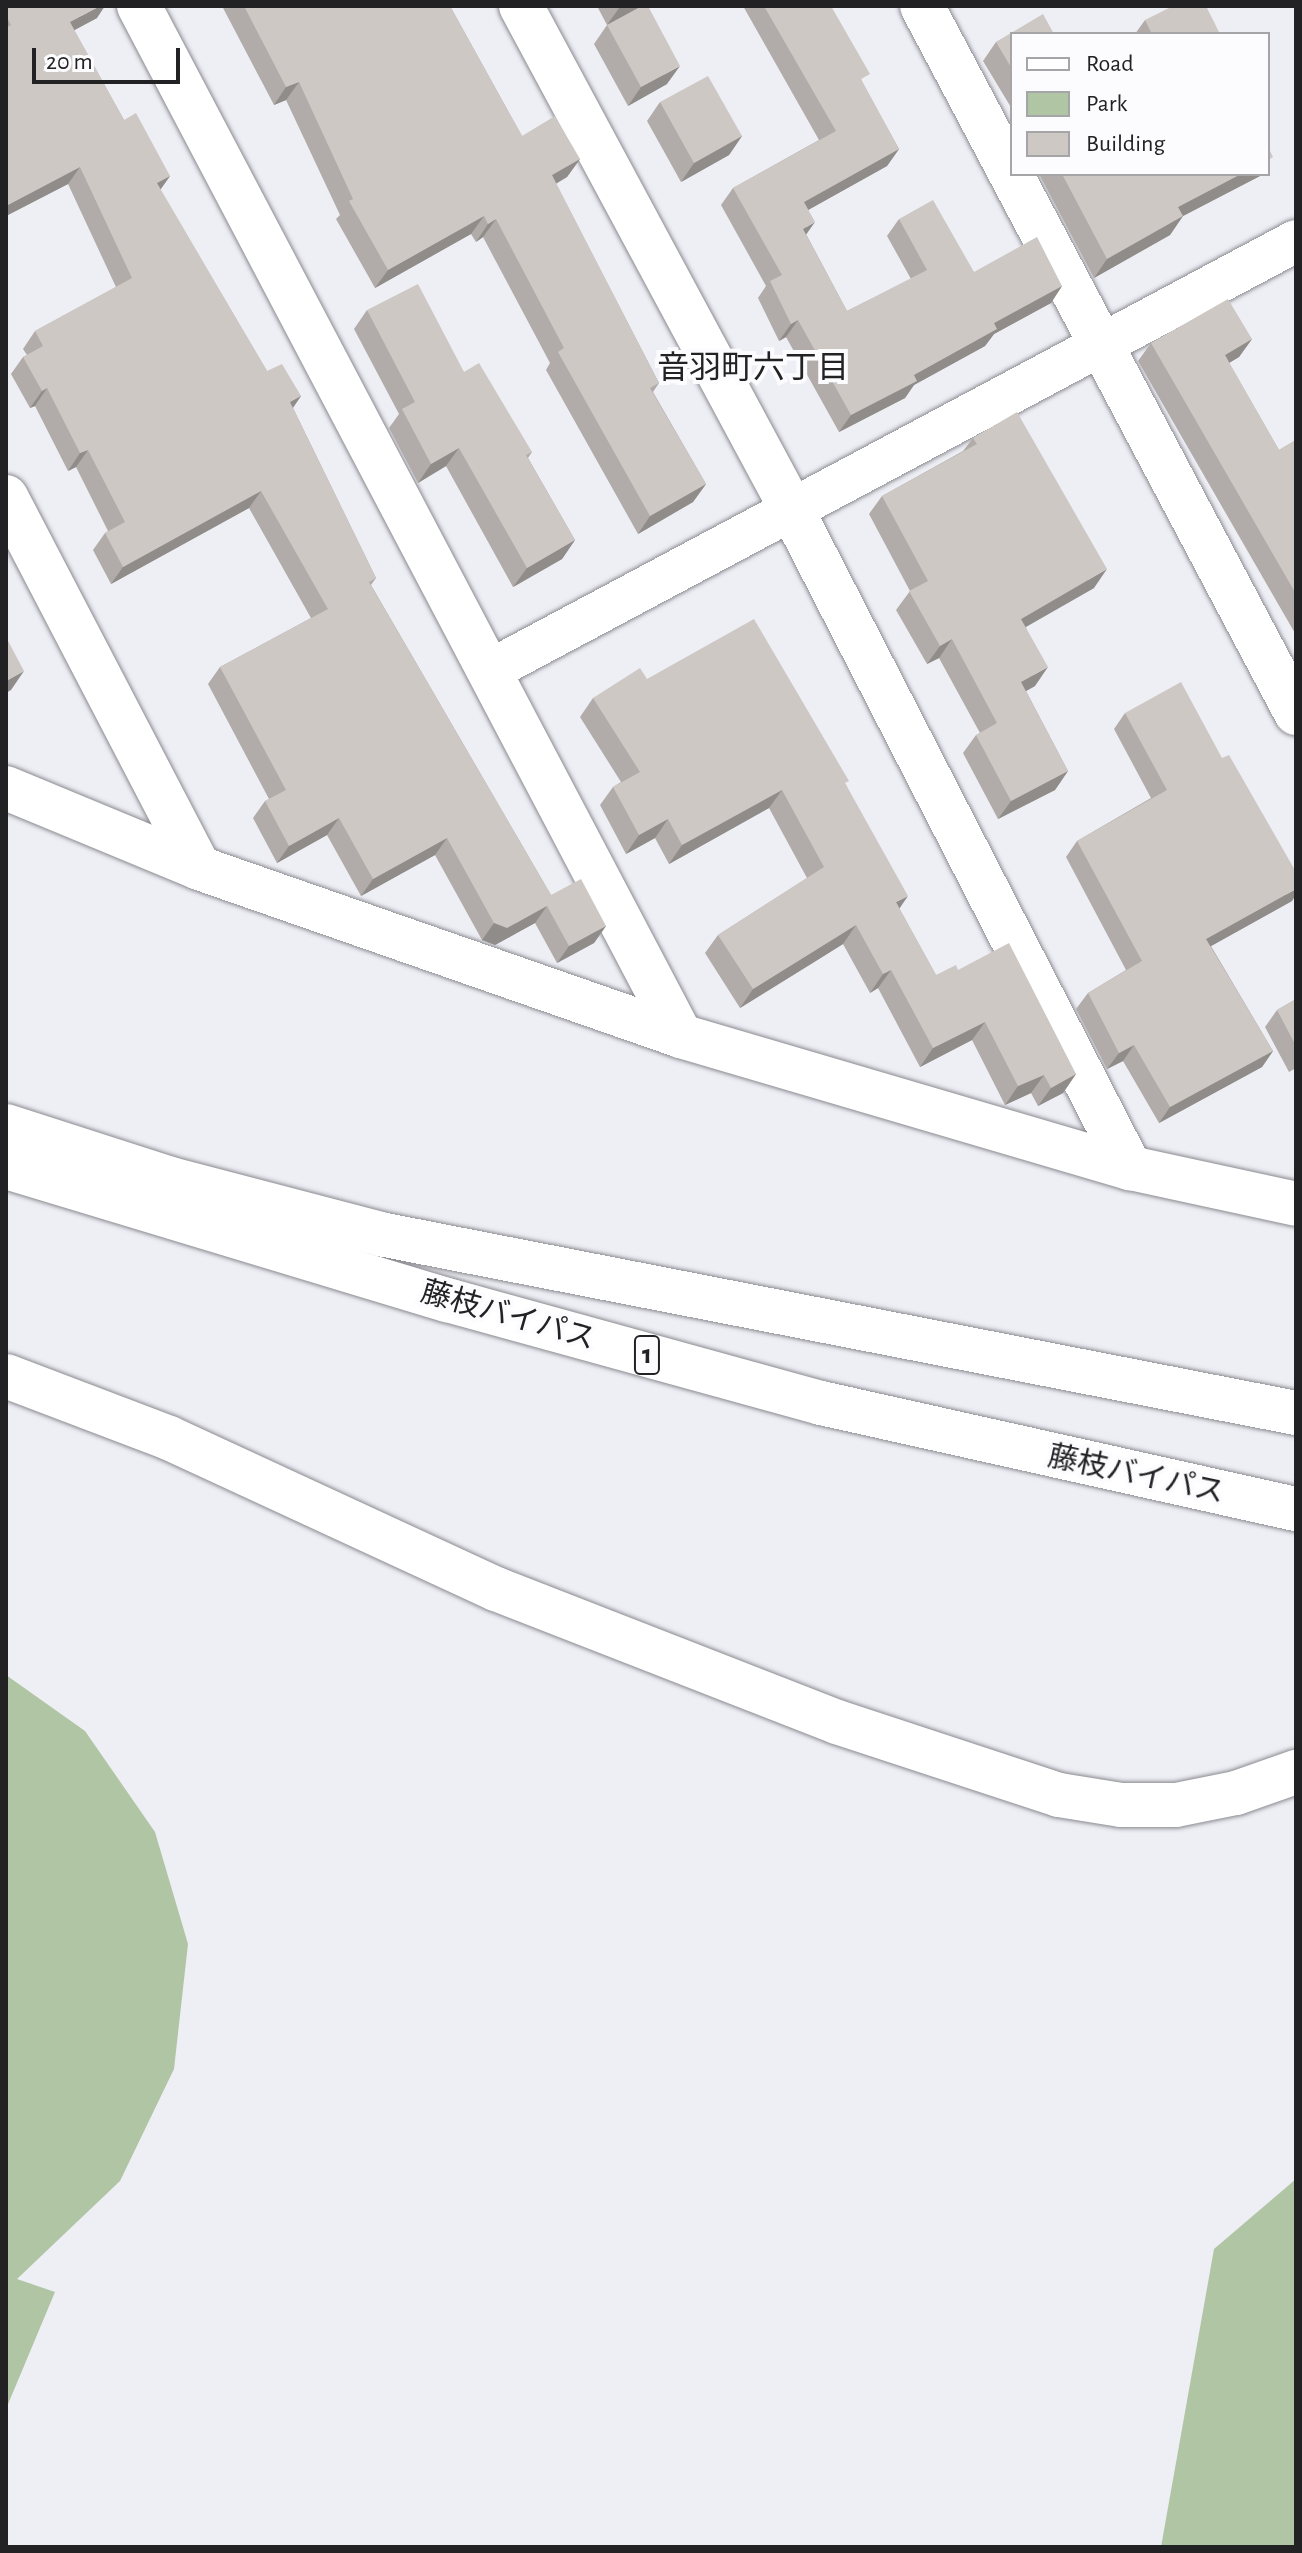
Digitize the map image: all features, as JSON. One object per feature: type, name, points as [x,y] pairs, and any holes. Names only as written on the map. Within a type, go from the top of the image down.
[{"type":"main road","points":[[139,6],[681,1036]]},
{"type":"main road","points":[[521,6],[792,510],[1130,1168]]},
{"type":"main road","points":[[922,6],[1010,173]]},
{"type":"main road","points":[[1012,176],[1296,713]]},
{"type":"main road","points":[[6,497],[199,868]]},
{"type":"main road","points":[[6,788],[199,868],[681,1036],[1130,1168],[1296,1204]]},
{"type":"main road","name":"藤枝バイパス","points":[[6,1126],[171,1179],[380,1234],[1296,1413]]},
{"type":"main road","name":"藤枝バイパス","points":[[6,1167],[447,1300],[821,1403],[1296,1509]]},
{"type":"main road","points":[[6,1376],[169,1438],[496,1589],[837,1722],[1059,1795],[1121,1805],[1176,1805],[1236,1793],[1296,1772]]},
{"type":"street","points":[[489,671],[1296,241]]},
{"type":"green space","points":[[6,1675],[85,1731],[155,1832],[188,1944],[174,2069],[120,2181],[17,2279],[55,2292],[6,2409]]},
{"type":"green space","points":[[1296,2179],[1296,2547],[1161,2547],[1214,2249]]},
{"type":"building","points":[[6,6],[100,6],[70,22],[124,120],[136,113],[170,176],[157,183],[267,371],[282,364],[301,396],[290,402],[376,578],[369,582],[551,895],[581,879],[606,926],[569,946],[547,906],[507,928],[494,923],[447,838],[373,879],[339,818],[289,846],[265,801],[286,790],[220,667],[328,609],[261,491],[123,567],[105,533],[125,522],[88,450],[80,453],[47,388],[42,391],[23,357],[43,346],[35,331],[132,278],[80,167],[6,206],[6,28],[11,25]]},
{"type":"building","points":[[244,6],[450,6],[522,136],[555,116],[580,159],[552,175],[659,383],[650,388],[706,484],[650,516],[558,352],[564,348],[496,219],[488,224],[484,216],[388,270],[349,201],[353,199],[299,82],[286,87]]},
{"type":"building","points":[[642,6],[648,6],[680,66],[641,87],[607,25]]},
{"type":"building","points":[[764,6],[831,6],[870,74],[861,79],[899,149],[804,202],[815,222],[803,229],[847,311],[927,270],[899,219],[933,200],[974,272],[1037,237],[1062,286],[994,323],[997,329],[914,375],[917,381],[851,415],[798,320],[791,324],[770,281],[782,275],[733,188],[836,131]]},
{"type":"building","points":[[1173,6],[1206,6],[1219,32],[1151,32],[1145,20]]},
{"type":"building","points":[[1043,14],[1053,32],[1013,32]]},
{"type":"building","points":[[1010,34],[1010,66],[996,42]]},
{"type":"building","points":[[708,76],[742,136],[694,163],[660,102]]},
{"type":"building","points":[[1063,176],[1237,176],[1178,207],[1183,216],[1107,259]]},
{"type":"building","points":[[418,284],[464,372],[479,363],[532,452],[526,455],[575,540],[527,568],[459,448],[431,464],[402,409],[415,402],[367,310]]},
{"type":"building","points":[[1228,299],[1252,339],[1225,355],[1279,450],[1296,440],[1296,594],[1151,343]]},
{"type":"building","points":[[1017,412],[1107,569],[1021,619],[1048,667],[1021,682],[1068,771],[1011,801],[976,735],[997,723],[952,639],[940,646],[909,591],[928,581],[882,496],[977,444],[973,438]]},
{"type":"building","points":[[754,619],[849,781],[845,783],[908,896],[896,902],[936,975],[956,965],[958,970],[1009,943],[1076,1074],[1051,1088],[1044,1075],[1018,1086],[985,1022],[933,1048],[891,970],[883,974],[856,925],[753,989],[718,935],[824,867],[782,790],[682,845],[668,819],[639,835],[613,787],[640,772],[593,698],[640,668],[647,679]]},
{"type":"building","points":[[6,637],[24,671],[6,681]]},
{"type":"building","points":[[1181,682],[1222,758],[1229,755],[1296,872],[1296,889],[1206,939],[1273,1051],[1170,1107],[1134,1045],[1119,1053],[1088,993],[1142,961],[1077,841],[1167,790],[1125,713]]},
{"type":"building","points":[[1296,999],[1296,1046],[1277,1010]]},
{"type":"district","name":"音羽町六丁目","points":[[753,368]]}]
